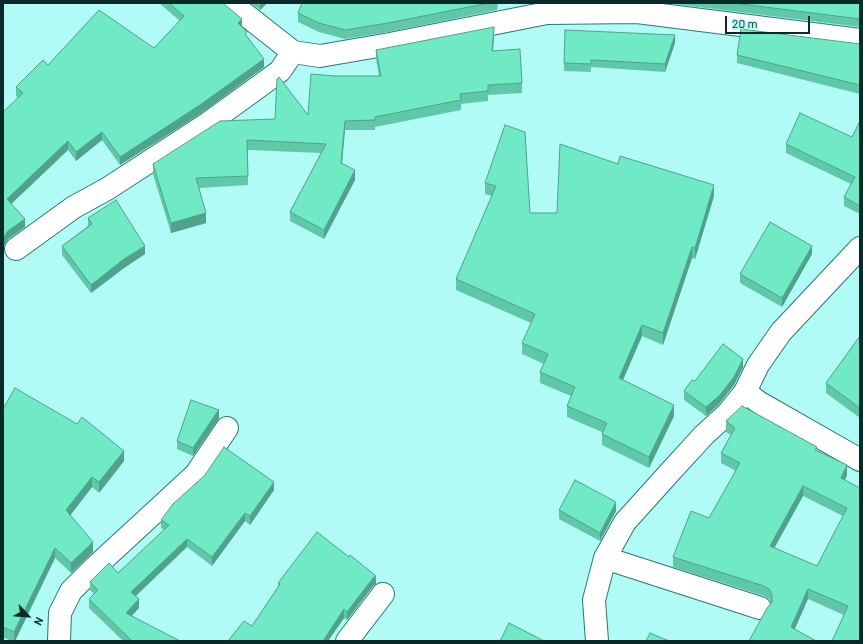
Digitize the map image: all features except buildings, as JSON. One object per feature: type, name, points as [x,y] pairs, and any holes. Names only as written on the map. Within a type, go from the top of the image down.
[{"type":"street","points":[[232,3],[236,8],[293,52],[320,56],[390,44],[547,13],[637,12],[860,40]]},
{"type":"street","points":[[16,249],[74,207],[107,189],[207,124],[280,71],[293,52]]},
{"type":"street","points":[[597,641],[594,600],[605,558],[626,522],[680,460],[728,413],[745,392],[758,365],[781,332],[860,248]]},
{"type":"street","points":[[745,392],[760,403],[860,460]]},
{"type":"street","points":[[59,641],[60,613],[71,591],[196,474],[227,428]]},
{"type":"street","points":[[605,558],[760,608]]},
{"type":"street","points":[[347,641],[384,594]]}]
